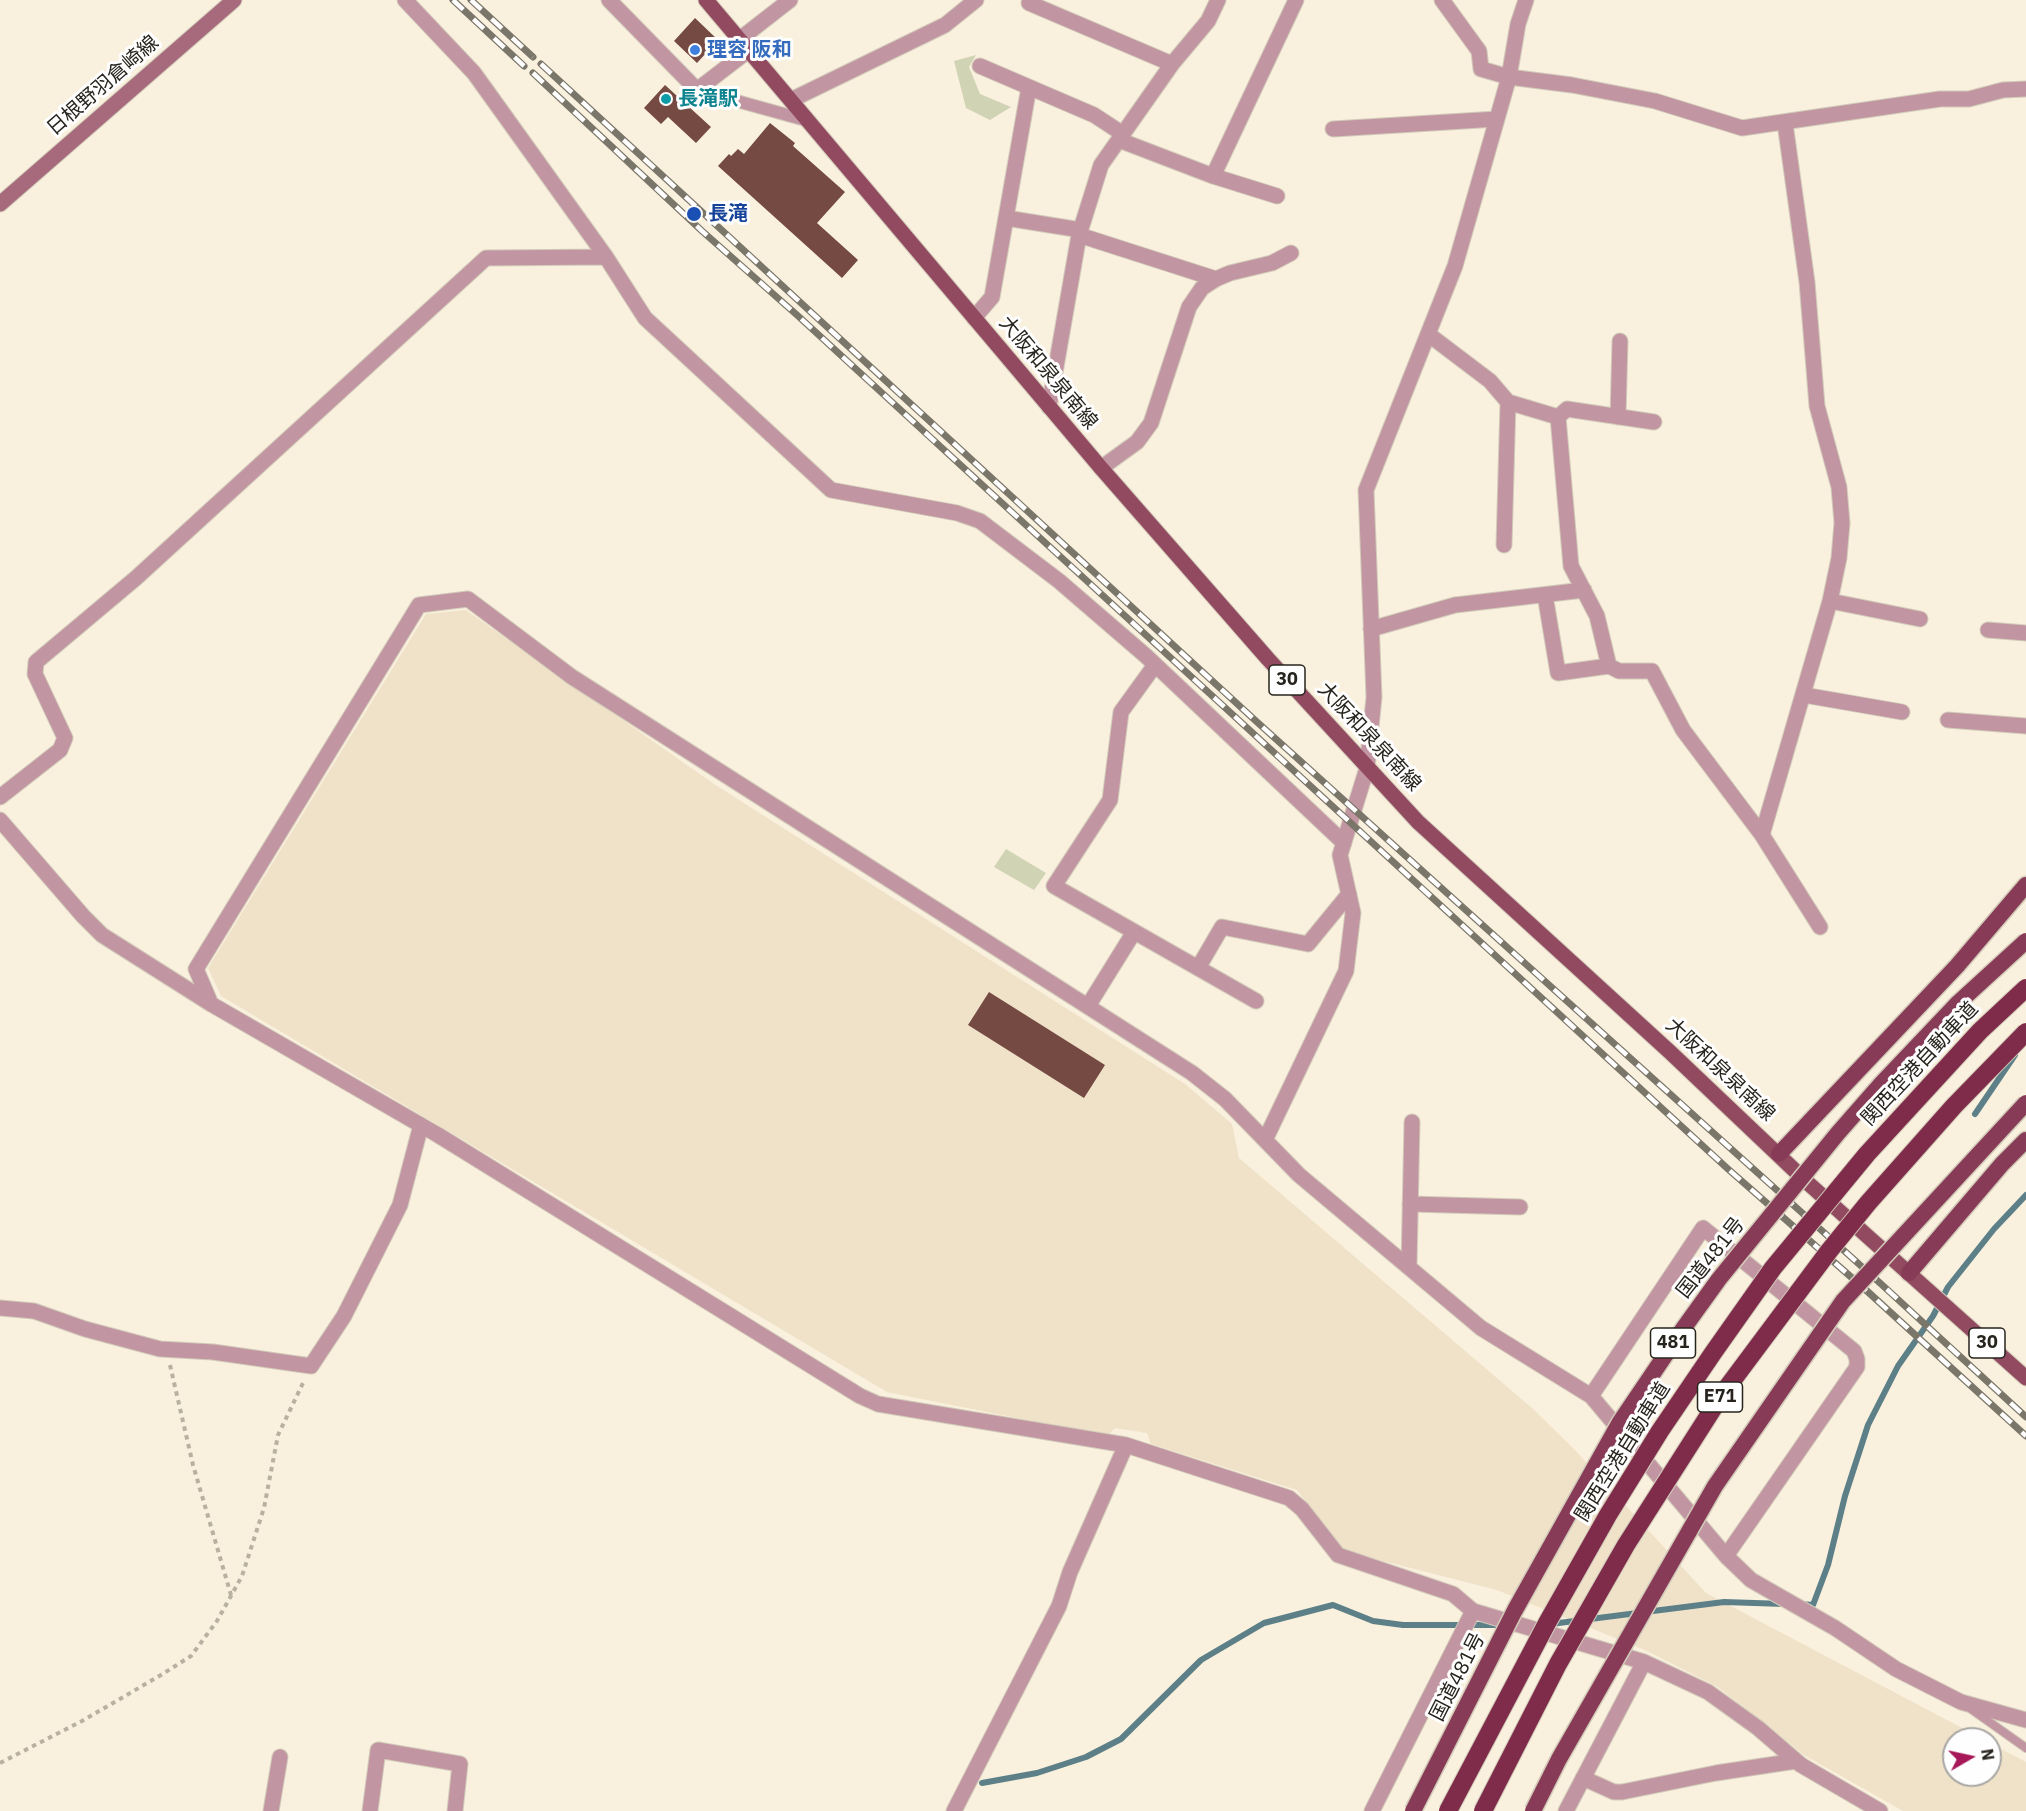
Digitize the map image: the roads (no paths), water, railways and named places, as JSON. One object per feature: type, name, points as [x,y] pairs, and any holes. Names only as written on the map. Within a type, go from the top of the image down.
[{"type":"highway","points":[[1779,1154],[1957,966],[2026,885]]},
{"type":"highway","name":"国道481号","points":[[1413,1811],[1515,1610],[1620,1422],[1683,1329],[1719,1279],[1845,1125],[1957,1004],[2026,941]]},
{"type":"highway","name":"関西空港自動車道","points":[[1448,1811],[1547,1623],[1608,1515],[1660,1431],[1713,1353],[1773,1268],[1867,1154],[1980,1031],[2026,988]]},
{"type":"highway","name":"E71","points":[[1483,1811],[1558,1664],[1626,1545],[1723,1393],[1829,1251],[1868,1203],[1954,1106],[2026,1032]]},
{"type":"highway","points":[[1533,1811],[1559,1759],[1715,1486],[1843,1301],[2026,1103]]},
{"type":"highway","points":[[1909,1273],[2002,1164],[2026,1140]]},
{"type":"main road","name":"日根野羽倉崎線","points":[[0,204],[234,0]]},
{"type":"main road","name":"大阪和泉泉南線","points":[[706,0],[1101,468],[1268,659],[1418,822],[1671,1053],[1809,1184],[2026,1378]]},
{"type":"street","points":[[405,0],[474,73],[535,155],[645,318],[831,490],[957,513],[980,521],[1059,581],[1155,665],[1344,843]]},
{"type":"street","points":[[609,0],[697,90],[808,121]]},
{"type":"street","points":[[697,90],[790,0]]},
{"type":"street","points":[[791,100],[945,25],[976,0]]},
{"type":"street","points":[[1049,407],[1080,232],[1101,165],[1172,64],[1208,21],[1218,0]]},
{"type":"street","points":[[1213,176],[1296,0]]},
{"type":"street","points":[[1442,0],[1479,51],[1481,69],[1509,77],[1572,85],[1655,101],[1742,128],[1940,99],[1969,99],[2003,90],[2026,89]]},
{"type":"street","points":[[1265,1140],[1346,971],[1353,913],[1340,855],[1367,768],[1374,697],[1366,490],[1455,266],[1509,77],[1518,24],[1526,0]]},
{"type":"street","points":[[1029,3],[1172,64]]},
{"type":"street","points":[[980,66],[1094,115],[1121,137],[1213,176],[1277,196]]},
{"type":"street","points":[[974,318],[992,297],[1029,87]]},
{"type":"street","points":[[1334,129],[1497,119]]},
{"type":"street","points":[[1762,835],[1830,601],[1839,558],[1842,523],[1839,486],[1817,406],[1807,282],[1785,123]]},
{"type":"street","points":[[1006,218],[1080,232],[1216,279]]},
{"type":"street","points":[[1101,468],[1137,442],[1150,423],[1189,307],[1202,288],[1230,273],[1272,263],[1291,253]]},
{"type":"street","points":[[0,797],[60,750],[65,738],[35,674],[36,662],[136,578],[486,258],[606,257]]},
{"type":"street","points":[[1428,334],[1490,381],[1508,402],[1558,417]]},
{"type":"street","points":[[1618,417],[1620,341]]},
{"type":"street","points":[[1504,545],[1508,402]]},
{"type":"street","points":[[1558,417],[1567,409],[1654,422]]},
{"type":"street","points":[[1558,417],[1571,566],[1597,616],[1609,666]]},
{"type":"street","points":[[1371,630],[1455,605],[1584,590]]},
{"type":"street","points":[[1545,595],[1558,673],[1609,666],[1620,671],[1652,671],[1683,730],[1762,835],[1820,927]]},
{"type":"street","points":[[211,1004],[196,969],[419,605],[468,599],[572,677],[1192,1073],[1225,1099],[1299,1175],[1481,1328],[1591,1396],[1726,1556],[1751,1580],[1835,1628],[1896,1669],[1961,1702],[2026,1720]]},
{"type":"street","points":[[1830,601],[1920,619]]},
{"type":"street","points":[[1988,630],[2026,633]]},
{"type":"street","points":[[1155,665],[1121,712],[1110,800],[1054,886],[1256,1001]]},
{"type":"street","points":[[1804,695],[1902,712]]},
{"type":"street","points":[[1948,720],[2026,726]]},
{"type":"street","points":[[0,820],[102,935],[211,1004],[421,1125],[869,1400],[890,1406],[1126,1445],[1289,1498],[1302,1509],[1338,1556],[1453,1594],[1473,1611],[1644,1662],[1708,1692],[1758,1728],[1796,1761],[1880,1811]]},
{"type":"street","points":[[1198,968],[1222,927],[1308,944],[1349,894]]},
{"type":"street","points":[[1088,1006],[1134,932]]},
{"type":"street","points":[[1409,1266],[1412,1122]]},
{"type":"street","points":[[0,1308],[34,1311],[85,1329],[167,1350],[213,1352],[311,1366],[344,1316],[400,1205],[421,1125]]},
{"type":"street","points":[[1410,1204],[1520,1207]]},
{"type":"street","points":[[1591,1396],[1703,1228],[1854,1351],[1857,1367],[1726,1556]]},
{"type":"street","points":[[954,1811],[1059,1606],[1070,1572],[1126,1445]]},
{"type":"street","points":[[1372,1811],[1473,1611]]},
{"type":"street","points":[[1566,1811],[1644,1662]]},
{"type":"street","points":[[370,1811],[378,1749],[460,1764],[455,1811]]},
{"type":"street","points":[[271,1811],[280,1757]]},
{"type":"street","points":[[1583,1778],[1614,1792],[1622,1792],[1716,1773],[1796,1761]]},
{"type":"lane","points":[[1961,1702],[2026,1748]]},
{"type":"waterway","points":[[1975,1114],[2015,1055]]},
{"type":"waterway","points":[[1801,1604],[1813,1605],[1828,1565],[1845,1496],[1868,1425],[1898,1366],[1933,1316],[1948,1287],[1994,1229],[2026,1195]]},
{"type":"waterway","points":[[1551,1624],[1724,1602],[1785,1604]]},
{"type":"waterway","points":[[982,1783],[1037,1773],[1086,1757],[1121,1739],[1201,1660],[1264,1623],[1333,1605],[1373,1621],[1403,1625],[1502,1625]]},
{"type":"railway","points":[[453,0],[524,66]]},
{"type":"railway","points":[[471,0],[533,57]]},
{"type":"railway","points":[[541,64],[1257,722],[2026,1417]]},
{"type":"railway","points":[[533,73],[702,231],[797,315],[1728,1169],[1867,1291],[2026,1436]]},
{"type":"place","name":"理容 阪和","points":[[695,50]]},
{"type":"place","name":"長滝駅","points":[[666,99]]},
{"type":"place","name":"長滝","points":[[694,214]]}]
